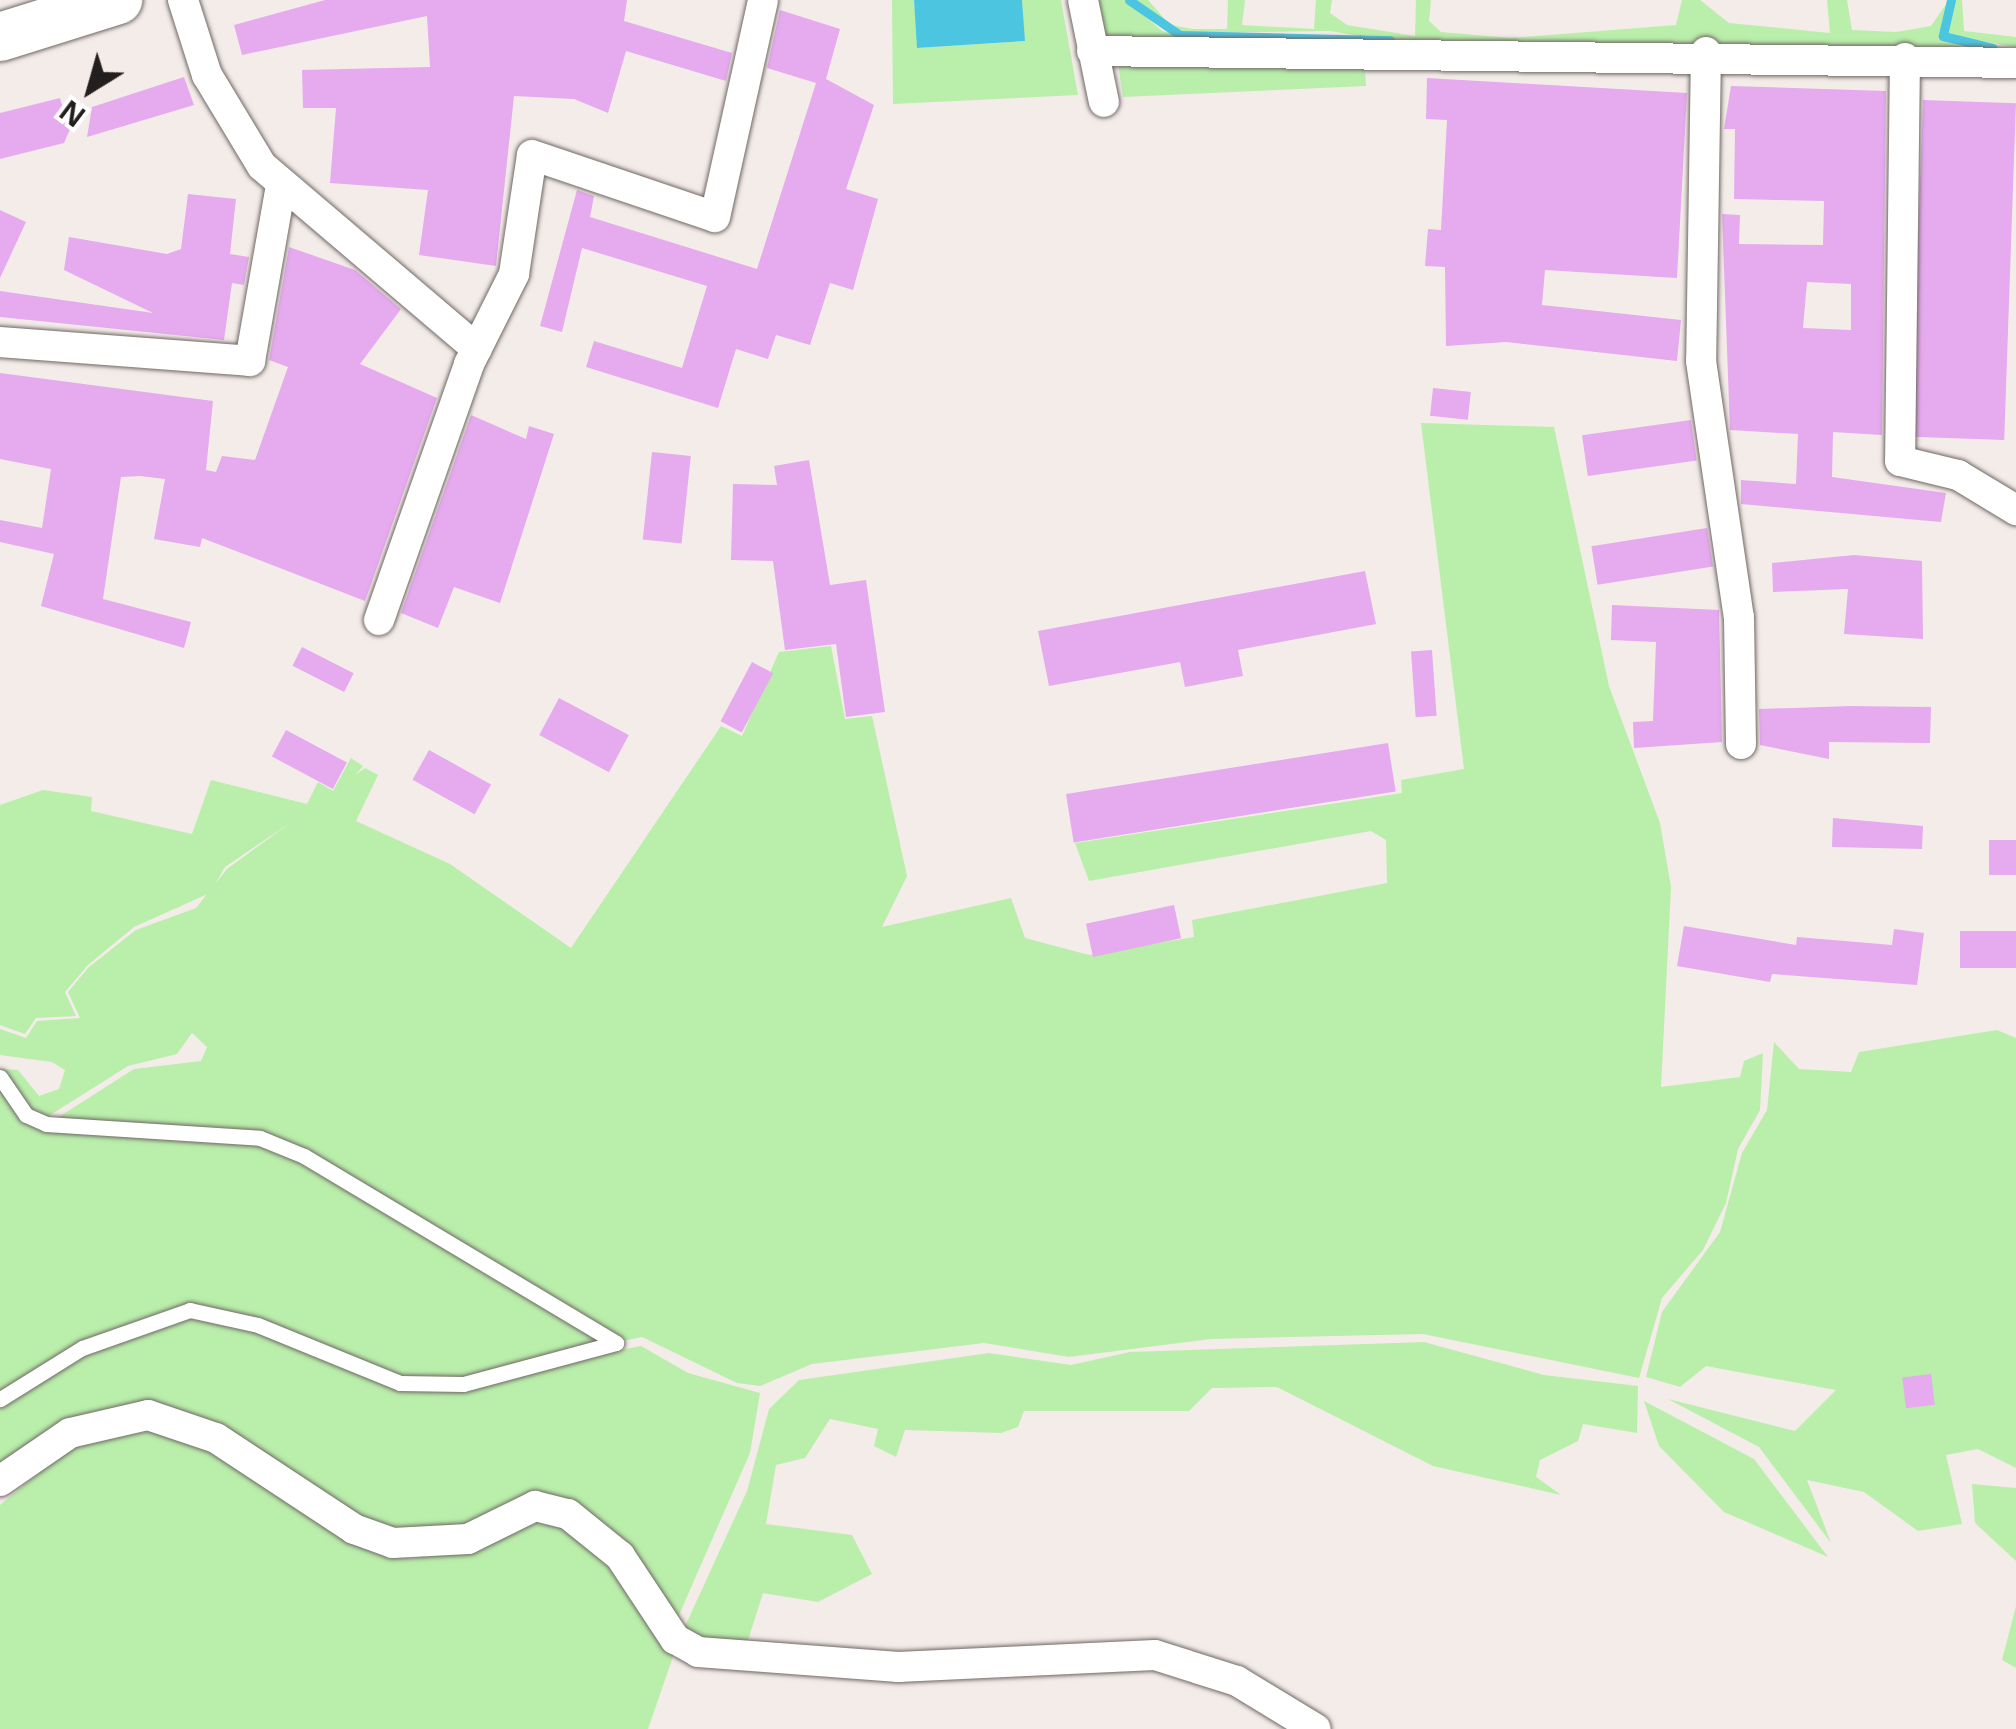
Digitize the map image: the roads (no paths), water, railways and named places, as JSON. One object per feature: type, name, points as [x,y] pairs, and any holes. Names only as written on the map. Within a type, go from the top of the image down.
[{"type":"main road","points":[[0,37],[118,0]]},
{"type":"street","points":[[183,0],[207,75],[281,186],[477,349]]},
{"type":"street","points":[[379,620],[477,349],[514,274],[532,156],[715,217],[763,0]]},
{"type":"street","points":[[1083,0],[1104,102]]},
{"type":"street","points":[[1092,50],[1706,52],[2016,63]]},
{"type":"street","points":[[1706,52],[1702,362],[1739,617],[1742,744]]},
{"type":"street","points":[[1905,58],[1900,461],[1958,475],[2016,510]]},
{"type":"street","points":[[0,342],[250,361],[281,186]]},
{"type":"street","points":[[0,1481],[70,1433],[148,1415],[216,1438],[354,1529],[393,1543],[468,1539],[535,1506],[568,1514],[620,1556],[675,1638],[698,1652],[898,1668],[1155,1655],[1238,1681],[1316,1729]]},
{"type":"lane","points":[[0,1076],[26,1115],[46,1124],[260,1138],[289,1150],[616,1343],[464,1384],[400,1383],[258,1325],[190,1310],[82,1348],[0,1399]]},
{"type":"water","points":[[914,0],[1022,0],[1025,41],[917,48]]},
{"type":"waterway","points":[[1129,0],[1180,35],[1390,40]]},
{"type":"waterway","points":[[1951,0],[1943,36],[1993,48]]}]
